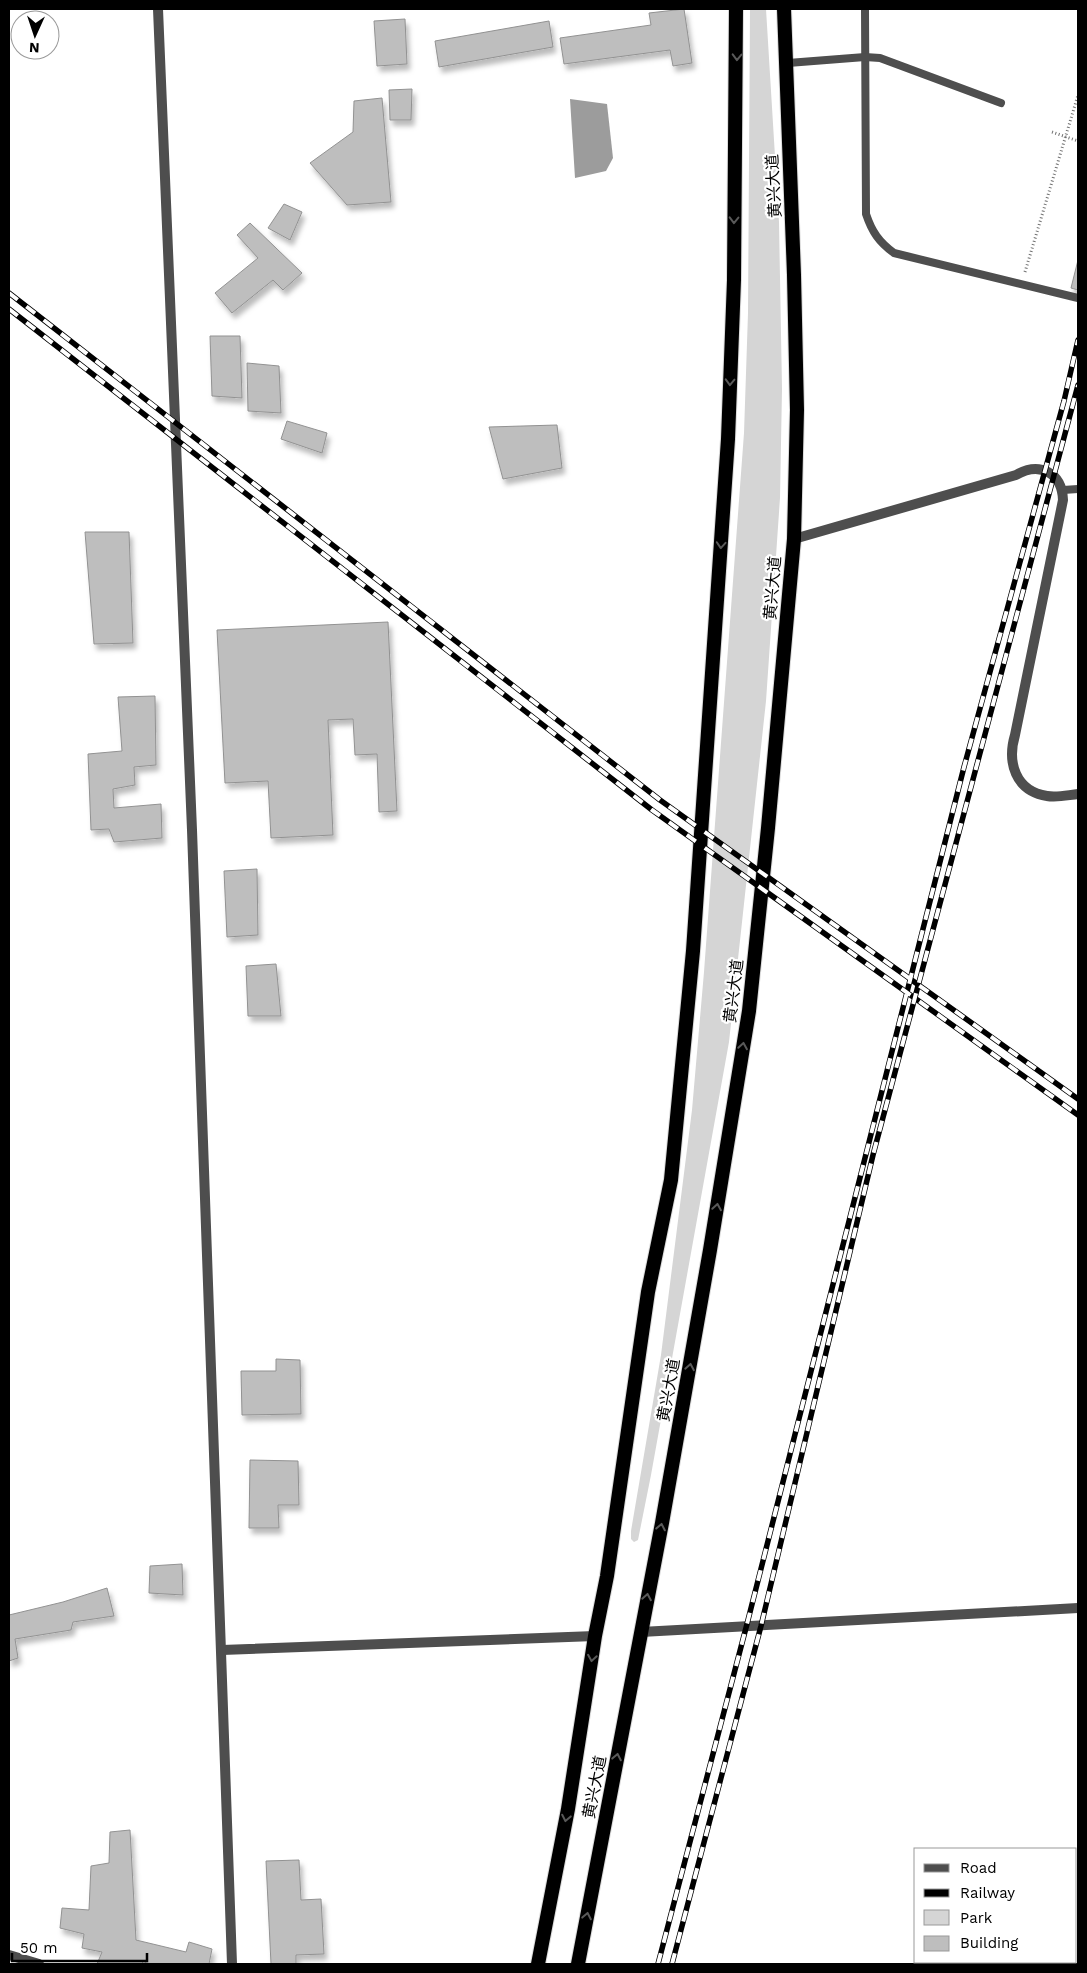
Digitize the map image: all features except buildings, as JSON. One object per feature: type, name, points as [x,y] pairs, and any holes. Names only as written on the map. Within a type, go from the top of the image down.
[{"type":"highway","name":"黄兴大道","points":[[538,1964],[568,1809],[595,1636],[607,1576],[648,1292],[670,1180],[693,951],[728,439],[734,280],[736,9]]},
{"type":"highway","name":"黄兴大道","points":[[578,1964],[662,1523],[709,1260],[749,1011],[770,809],[794,539],[797,410],[788,137],[788,63],[784,9]]},
{"type":"street","points":[[158,9],[192,830],[232,1964]]},
{"type":"street","points":[[794,539],[1016,475],[1024,470],[1034,468],[1052,474],[1063,490],[1063,500],[1011,748],[1011,761],[1015,774],[1023,784],[1034,792],[1046,796],[1078,794]]},
{"type":"street","points":[[641,1632],[1078,1608]]},
{"type":"street","points":[[222,1650],[595,1636]]},
{"type":"street","points":[[9,1955],[39,1964]]},
{"type":"lane","points":[[865,9],[866,214],[871,230],[881,243],[894,253],[1078,298]]},
{"type":"lane","points":[[788,63],[865,57],[880,58],[1001,102]]},
{"type":"lane","points":[[1063,490],[1078,489]]},
{"type":"path","points":[[1021,285],[1078,94]]},
{"type":"path","points":[[1052,132],[1078,141]]},
{"type":"green space","points":[[750,9],[766,9],[779,222],[782,389],[780,498],[766,701],[729,1042],[651,1475],[638,1540],[634,1542],[631,1539],[631,1531],[661,1355],[692,1110],[704,972],[744,433],[748,313]]},
{"type":"shaded area","points":[[570,99],[607,104],[613,158],[606,171],[575,178]]},
{"type":"railway","points":[[9,293],[660,800],[1078,1099]]},
{"type":"railway","points":[[9,309],[652,810],[1078,1115]]},
{"type":"railway","points":[[658,1964],[747,1624],[964,767],[1064,401],[1078,340]]},
{"type":"railway","points":[[672,1964],[761,1626],[873,1155],[1078,385]]}]
